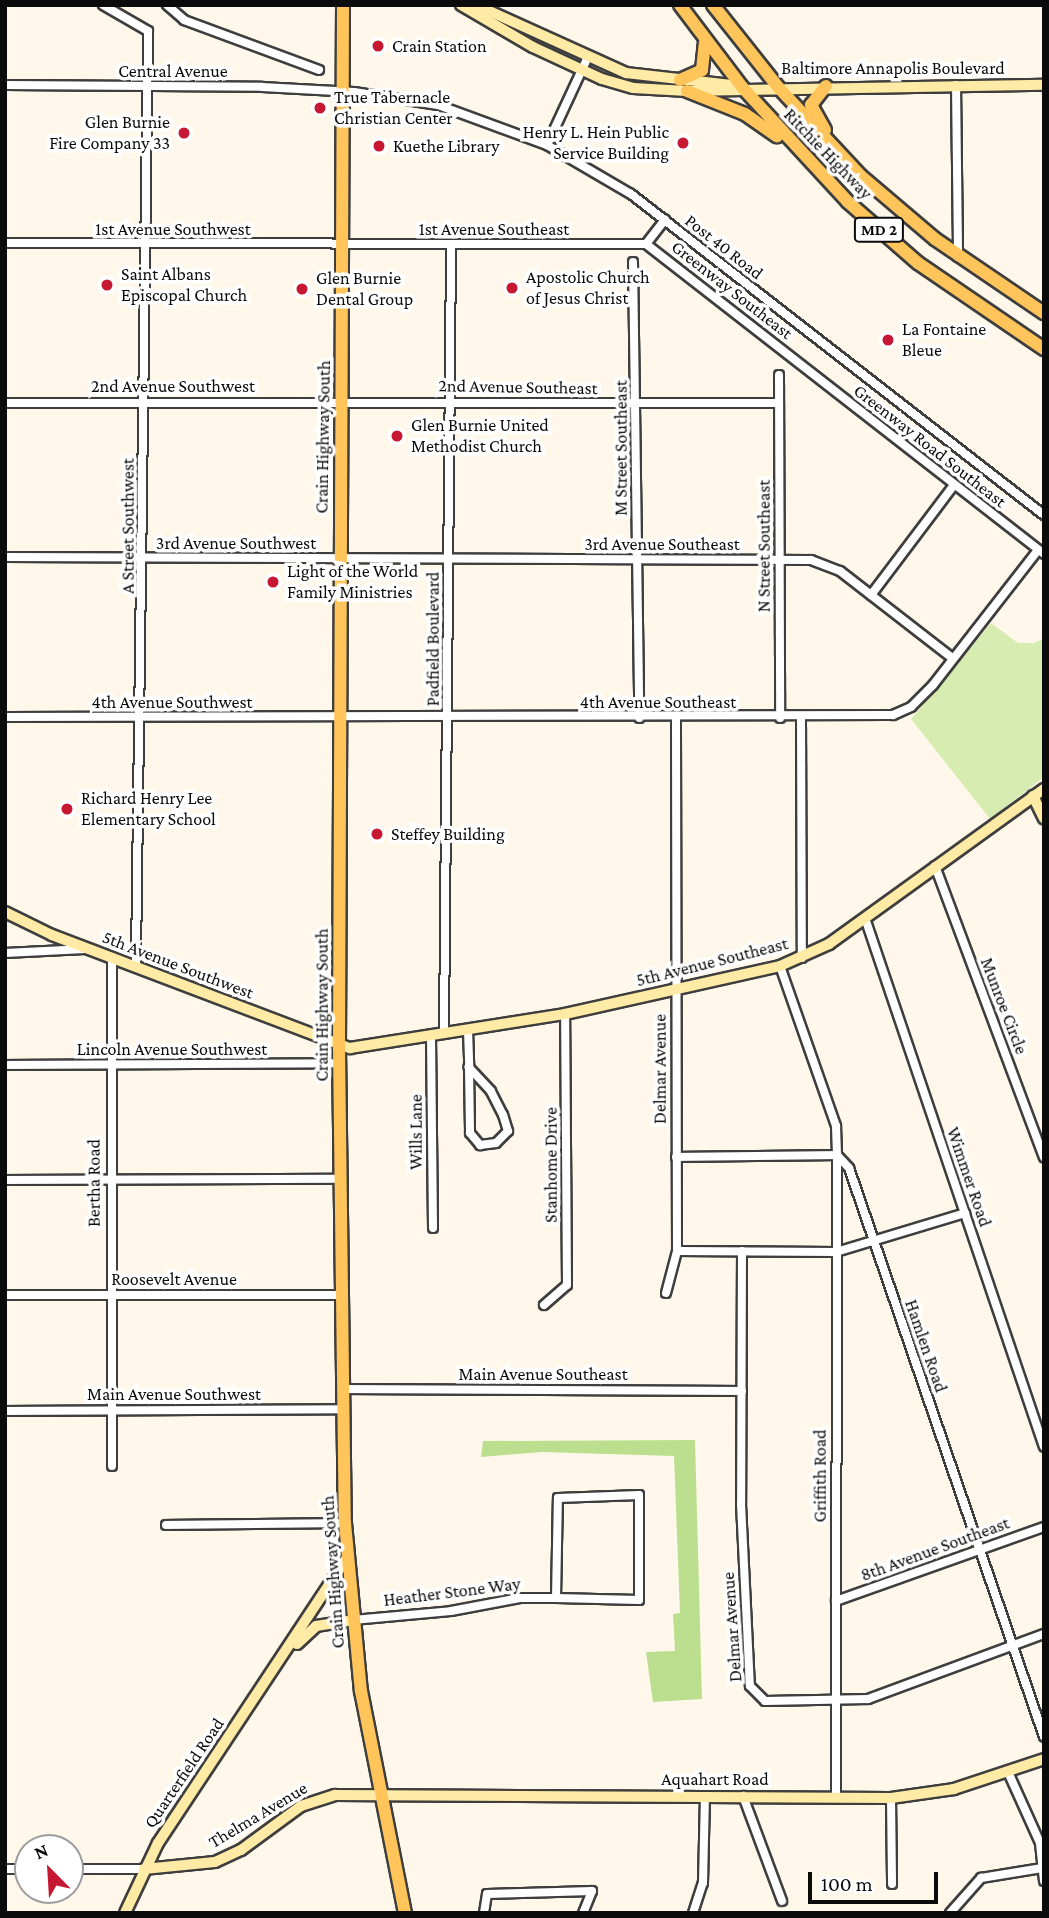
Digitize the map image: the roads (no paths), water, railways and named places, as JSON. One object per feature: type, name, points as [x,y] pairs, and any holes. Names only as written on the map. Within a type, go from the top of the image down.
[{"type":"main road","name":"Crain Highway South","points":[[343,5],[339,1048],[346,1559],[352,1620],[381,1795],[405,1913]]},
{"type":"main road","name":"Ritchie Highway","points":[[680,5],[705,42],[793,147],[918,263],[1044,349]]},
{"type":"main road","name":"Ritchie Highway","points":[[713,5],[778,87],[852,167],[958,257],[1044,313]]},
{"type":"main road","points":[[705,42],[702,70],[684,86],[745,114],[793,147]]},
{"type":"main road","points":[[826,86],[813,99],[812,112],[852,167]]},
{"type":"street","name":"A Street Southwest","points":[[103,5],[148,30],[144,558],[136,964]]},
{"type":"street","points":[[167,5],[184,20],[319,70]]},
{"type":"street","name":"Baltimore Annapolis Boulevard","points":[[461,5],[477,18],[583,71],[622,86],[684,86],[722,81],[742,87],[1044,85]]},
{"type":"street","name":"Baltimore Annapolis Boulevard","points":[[476,5],[587,59],[626,73],[684,86]]},
{"type":"street","points":[[547,145],[587,59]]},
{"type":"street","name":"Central Avenue","points":[[5,85],[341,91]]},
{"type":"street","points":[[956,85],[958,257]]},
{"type":"street","name":"Post 40 Road","points":[[341,91],[438,105],[547,145],[607,177],[1044,515]]},
{"type":"street","points":[[646,244],[665,220]]},
{"type":"street","name":"1st Avenue Southwest","points":[[5,243],[341,245]]},
{"type":"street","name":"Padfield Boulevard","points":[[444,1034],[451,244]]},
{"type":"street","name":"1st Avenue Southeast","points":[[341,245],[646,244]]},
{"type":"street","name":"Greenway Southeast","points":[[646,244],[796,362]]},
{"type":"street","name":"M Street Southeast","points":[[633,262],[637,404],[639,718]]},
{"type":"street","name":"Greenway Road Southeast","points":[[796,362],[1041,552]]},
{"type":"street","name":"N Street Southeast","points":[[779,375],[780,718]]},
{"type":"street","name":"2nd Avenue Southeast","points":[[340,402],[779,403]]},
{"type":"street","name":"2nd Avenue Southwest","points":[[5,403],[340,402]]},
{"type":"street","points":[[871,595],[954,485]]},
{"type":"street","name":"4th Avenue Southeast","points":[[339,718],[801,718],[900,713],[933,685],[952,658],[1041,552]]},
{"type":"street","name":"3rd Avenue Southwest","points":[[5,557],[340,560]]},
{"type":"street","name":"3rd Avenue Southeast","points":[[340,560],[780,560],[830,566],[952,658]]},
{"type":"street","name":"4th Avenue Southwest","points":[[5,717],[339,718]]},
{"type":"street","name":"Delmar Avenue","points":[[666,1293],[677,1251],[676,718]]},
{"type":"street","points":[[801,718],[802,958]]},
{"type":"street","name":"5th Avenue Southeast","points":[[339,1048],[565,1014],[780,966],[802,958],[865,918],[1044,789]]},
{"type":"street","points":[[1033,796],[1044,819]]},
{"type":"street","name":"Munroe Circle","points":[[935,866],[1044,1157]]},
{"type":"street","name":"5th Avenue Southwest","points":[[5,912],[88,949],[136,964],[339,1048]]},
{"type":"street","name":"Wimmer Road","points":[[865,918],[1044,1447]]},
{"type":"street","points":[[5,953],[88,949]]},
{"type":"street","name":"Bertha Road","points":[[112,957],[108,1065],[112,1466]]},
{"type":"street","name":"Hamlen Road","points":[[780,966],[836,1126],[837,1155],[849,1168],[1044,1737]]},
{"type":"street","name":"Stanhome Drive","points":[[544,1305],[567,1285],[565,1014]]},
{"type":"street","points":[[468,1030],[469,1067],[472,1141],[496,1143],[508,1131],[503,1115],[491,1091],[469,1067]]},
{"type":"street","name":"Wills Lane","points":[[431,1036],[433,1228]]},
{"type":"street","name":"Lincoln Avenue Southwest","points":[[5,1065],[340,1063]]},
{"type":"street","points":[[676,1157],[837,1155]]},
{"type":"street","name":"Griffith Road","points":[[836,1797],[837,1155]]},
{"type":"street","points":[[5,1180],[341,1179]]},
{"type":"street","points":[[677,1251],[835,1251],[875,1242],[965,1213]]},
{"type":"street","name":"Delmar Avenue","points":[[742,1251],[741,1504],[750,1686],[765,1701],[836,1700]]},
{"type":"street","name":"Roosevelt Avenue","points":[[5,1295],[342,1295]]},
{"type":"street","name":"Main Avenue Southeast","points":[[343,1389],[741,1391]]},
{"type":"street","name":"Main Avenue Southwest","points":[[5,1411],[344,1409]]},
{"type":"street","name":"Heather Stone Way","points":[[352,1620],[451,1611],[520,1598],[639,1600],[639,1495],[558,1498],[556,1598]]},
{"type":"street","points":[[166,1525],[345,1523]]},
{"type":"street","name":"8th Avenue Southeast","points":[[836,1601],[1044,1527]]},
{"type":"street","name":"Quarterfield Road","points":[[125,1913],[144,1869],[346,1559]]},
{"type":"street","name":"Quarterfield Road","points":[[282,1658],[316,1626],[352,1620]]},
{"type":"street","points":[[836,1700],[870,1699],[1044,1634]]},
{"type":"street","name":"Aquahart Road","points":[[381,1795],[891,1798],[954,1788],[1044,1759]]},
{"type":"street","points":[[1008,1772],[1040,1843],[1044,1881]]},
{"type":"street","name":"Thelma Avenue","points":[[84,1869],[194,1867],[224,1858],[320,1798],[381,1795]]},
{"type":"street","points":[[694,1913],[703,1883],[705,1796]]},
{"type":"street","points":[[743,1796],[782,1901]]},
{"type":"street","points":[[891,1798],[892,1884]]},
{"type":"street","points":[[950,1913],[981,1878],[1042,1868]]},
{"type":"street","points":[[484,1913],[487,1894],[592,1891],[583,1913]]},
{"type":"place","name":"Crain Station","points":[[378,46]]},
{"type":"place","name":"True Tabernacle Christian Center","points":[[320,108]]},
{"type":"place","name":"Glen Burnie Fire Company 33","points":[[184,133]]},
{"type":"place","name":"Henry L. Hein Public Service Building","points":[[683,143]]},
{"type":"place","name":"Kuethe Library","points":[[379,146]]},
{"type":"place","name":"Saint Albans Episcopal Church","points":[[107,285]]},
{"type":"place","name":"Apostolic Church of Jesus Christ","points":[[512,288]]},
{"type":"place","name":"Glen Burnie Dental Group","points":[[302,289]]},
{"type":"place","name":"La Fontaine Bleue","points":[[888,340]]},
{"type":"place","name":"Glen Burnie United Methodist Church","points":[[397,436]]},
{"type":"place","name":"Light of the World Family Ministries","points":[[273,582]]},
{"type":"place","name":"Richard Henry Lee Elementary School","points":[[67,809]]},
{"type":"place","name":"Steffey Building","points":[[377,834]]}]
